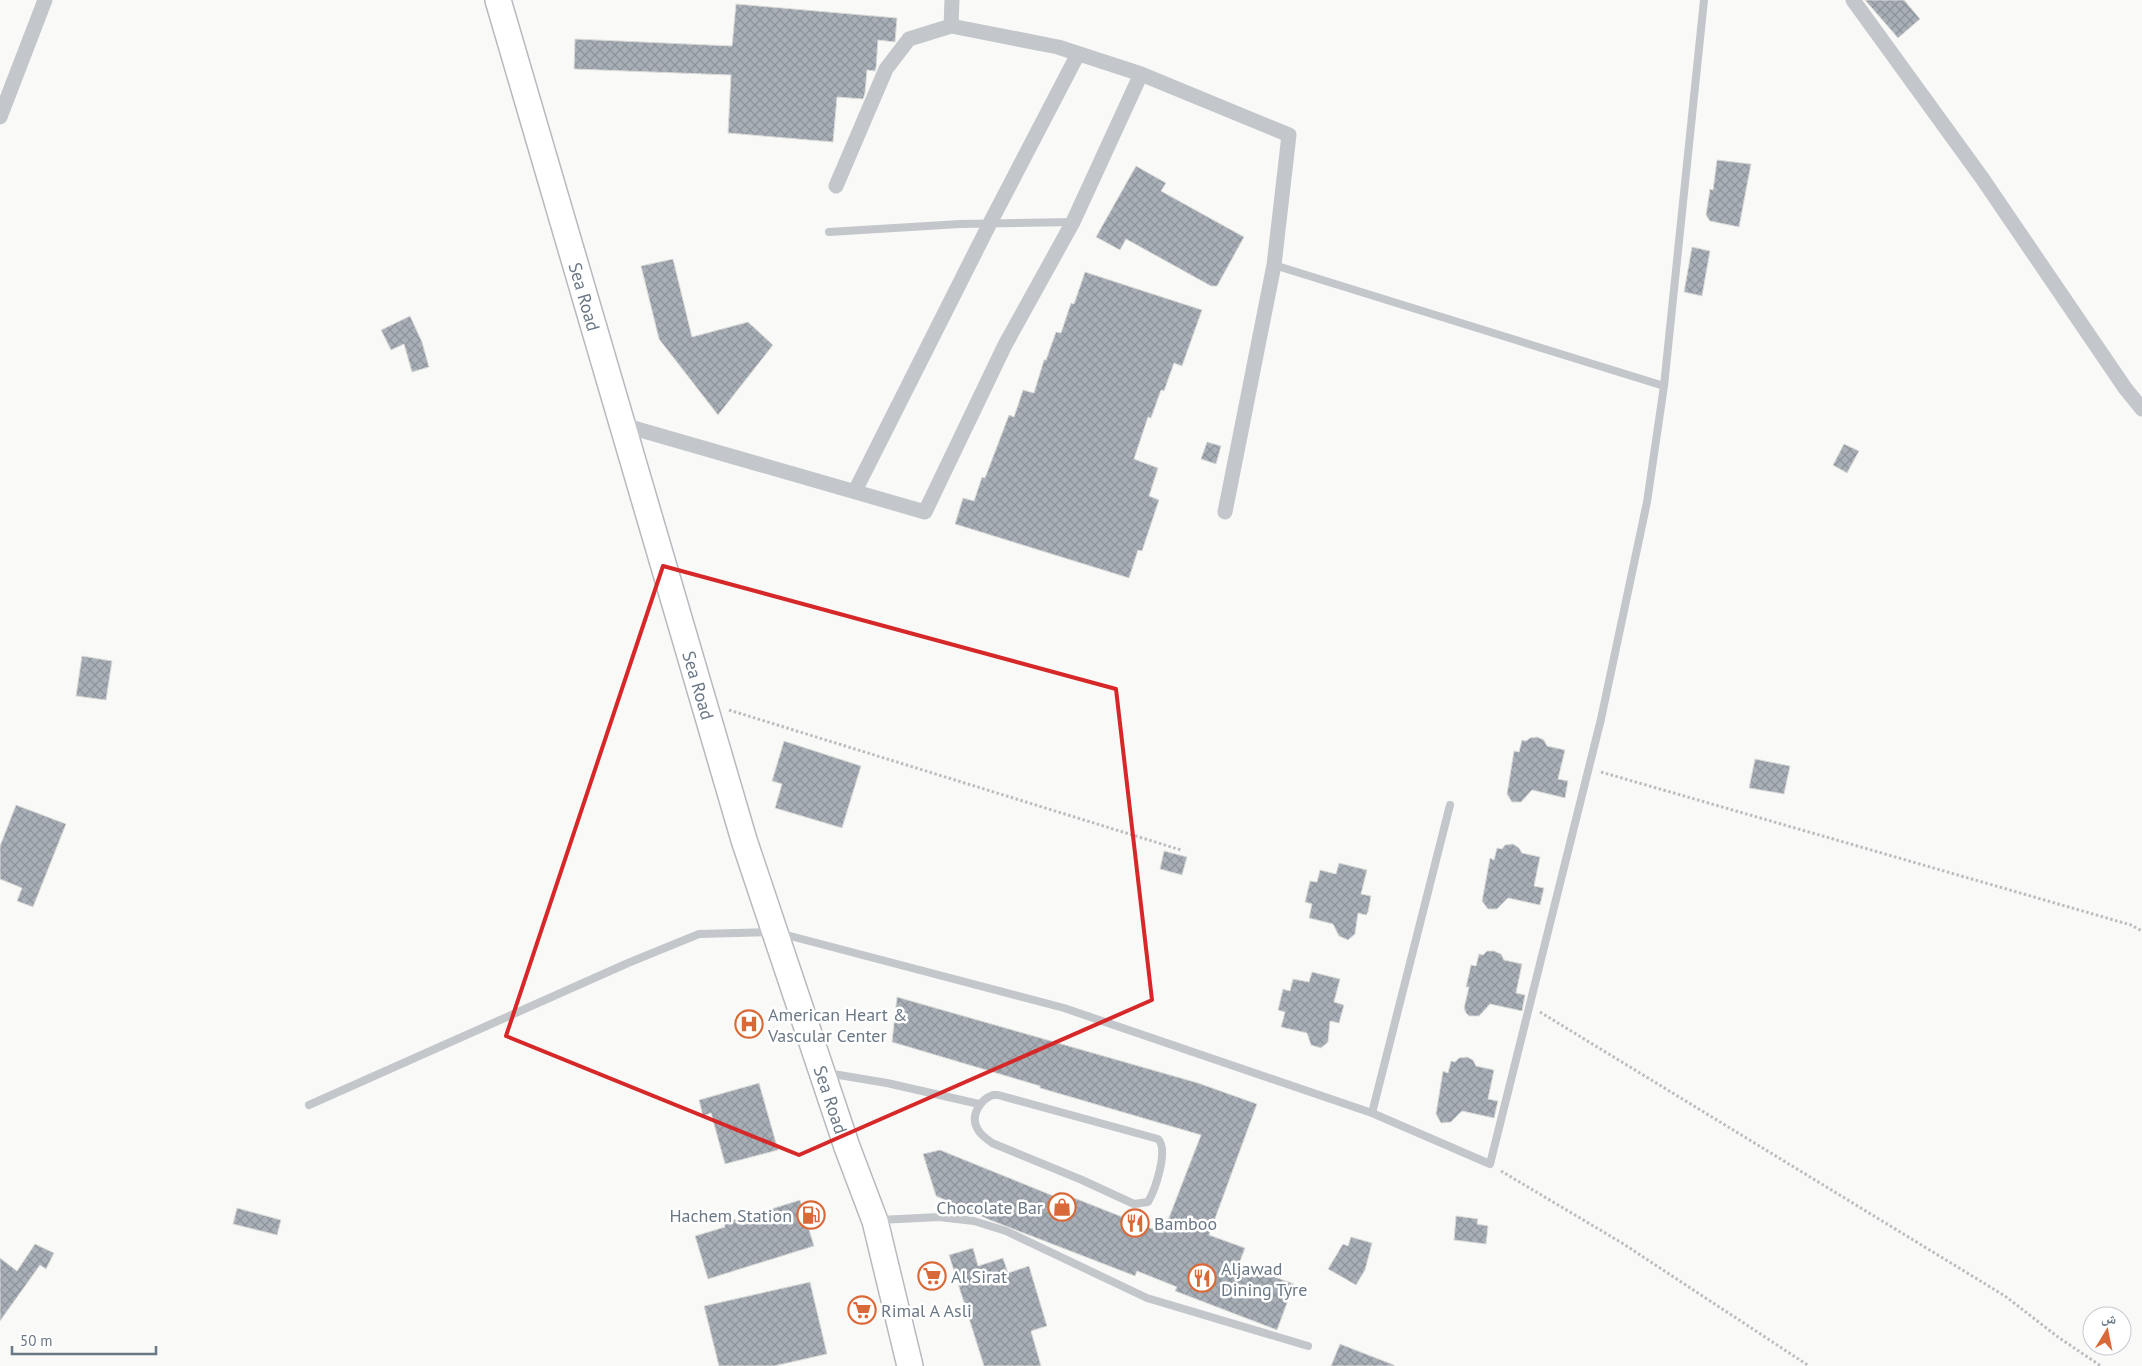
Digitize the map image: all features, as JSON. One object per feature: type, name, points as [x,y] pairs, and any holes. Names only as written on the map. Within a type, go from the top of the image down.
[{"type":"highway","name":"Sea Road","points":[[498,0],[744,840],[822,1072],[875,1221],[910,1366]]},
{"type":"street","points":[[0,117],[46,0]]},
{"type":"street","points":[[951,26],[952,0]]},
{"type":"street","points":[[1853,0],[1982,178],[2125,388],[2142,409]]},
{"type":"street","points":[[836,186],[886,69],[909,39],[951,26],[1058,47],[1141,74],[1290,135],[1274,265],[1225,512]]},
{"type":"street","points":[[855,491],[990,223],[1078,54]]},
{"type":"street","points":[[623,425],[925,512],[1005,345],[1073,222],[1141,74]]},
{"type":"lane","points":[[309,1104],[628,963],[699,934],[775,932],[1064,1008],[1372,1113],[1490,1164],[1588,768],[1647,502],[1664,386],[1704,0]]},
{"type":"lane","points":[[829,232],[990,223],[1073,222]]},
{"type":"lane","points":[[1274,265],[1664,386]]},
{"type":"lane","points":[[1372,1113],[1450,805]]},
{"type":"lane","points":[[822,1072],[887,1083],[979,1104]]},
{"type":"lane","points":[[998,1095],[1158,1139],[1162,1143],[1164,1154],[1148,1202],[1134,1204],[992,1142],[982,1136],[976,1127],[979,1104],[985,1098],[998,1095]]},
{"type":"lane","points":[[875,1221],[938,1217],[974,1221],[998,1228],[1147,1298],[1308,1346]]},
{"type":"path","points":[[703,700],[745,716],[1181,850]]},
{"type":"path","points":[[1588,768],[2131,925],[2142,931]]},
{"type":"path","points":[[1529,1006],[2005,1296],[2058,1337],[2101,1366]]},
{"type":"path","points":[[1490,1164],[1622,1243],[1809,1366]]},
{"type":"highlighted area","points":[[663,566],[1116,689],[1152,1000],[799,1155],[506,1036]]},
{"type":"building","points":[[1865,0],[1904,0],[1920,19],[1898,38]]},
{"type":"building","points":[[736,4],[897,18],[895,42],[878,40],[876,68],[875,71],[867,70],[863,99],[837,97],[833,142],[728,133],[731,75],[574,69],[575,39],[732,46]]},
{"type":"building","points":[[1717,160],[1751,164],[1739,227],[1710,221],[1706,215],[1710,189],[1713,190]]},
{"type":"building","points":[[1136,166],[1166,183],[1161,191],[1244,237],[1217,286],[1211,286],[1126,239],[1120,250],[1096,237]]},
{"type":"building","points":[[1692,247],[1710,251],[1702,296],[1684,292]]},
{"type":"building","points":[[673,259],[692,337],[748,322],[773,345],[718,415],[659,339],[641,266]]},
{"type":"building","points":[[1085,272],[1202,310],[1182,366],[1174,363],[1164,391],[1161,390],[1151,418],[1148,417],[1134,459],[1158,468],[1149,496],[1159,500],[1142,551],[1138,550],[1129,578],[955,524],[963,498],[974,501],[982,477],[985,478],[1009,415],[1014,417],[1023,390],[1034,393],[1044,360],[1046,360],[1056,332],[1061,333],[1071,303],[1074,304]]},
{"type":"building","points":[[410,316],[422,342],[429,367],[412,372],[404,344],[391,350],[381,330]]},
{"type":"building","points":[[1207,442],[1221,446],[1216,464],[1201,459]]},
{"type":"building","points":[[1844,444],[1859,451],[1847,473],[1833,465]]},
{"type":"building","points":[[82,656],[112,661],[106,700],[76,696]]},
{"type":"building","points":[[1537,737],[1544,740],[1547,746],[1565,750],[1558,779],[1568,781],[1565,798],[1532,790],[1521,802],[1512,802],[1507,794],[1514,751],[1519,752],[1522,740],[1526,741]]},
{"type":"building","points":[[784,741],[861,766],[842,828],[775,808],[782,784],[772,781]]},
{"type":"building","points":[[1755,759],[1790,766],[1784,794],[1749,788]]},
{"type":"building","points":[[16,805],[66,824],[33,907],[17,901],[22,888],[0,879],[0,846]]},
{"type":"building","points":[[1513,844],[1522,853],[1540,857],[1534,886],[1544,888],[1540,905],[1508,898],[1497,909],[1488,909],[1482,901],[1490,858],[1494,860],[1497,848],[1502,849],[1505,845]]},
{"type":"building","points":[[1164,851],[1187,857],[1182,875],[1160,869]]},
{"type":"building","points":[[1339,863],[1367,870],[1361,894],[1371,896],[1368,912],[1366,915],[1358,913],[1355,934],[1348,940],[1339,936],[1333,924],[1309,918],[1312,904],[1305,902],[1310,881],[1317,882],[1320,870],[1336,874]]},
{"type":"building","points":[[1487,951],[1501,954],[1504,960],[1522,964],[1516,993],[1525,995],[1522,1011],[1490,1004],[1479,1016],[1469,1016],[1466,1013],[1464,1008],[1469,987],[1466,987],[1471,965],[1476,966],[1479,954],[1483,955]]},
{"type":"building","points":[[1312,972],[1340,979],[1334,1002],[1344,1005],[1339,1023],[1330,1021],[1328,1042],[1321,1048],[1311,1045],[1307,1033],[1281,1027],[1285,1012],[1278,1010],[1283,989],[1290,991],[1293,979],[1309,982]]},
{"type":"building","points":[[897,997],[1198,1083],[1257,1104],[1209,1235],[1245,1248],[1239,1264],[1294,1284],[1277,1330],[1175,1291],[1177,1287],[1137,1271],[1135,1276],[990,1220],[936,1196],[923,1154],[940,1150],[1056,1197],[1059,1192],[1163,1233],[1201,1135],[892,1042]]},
{"type":"building","points":[[1467,1057],[1473,1060],[1476,1066],[1494,1070],[1488,1099],[1498,1101],[1494,1118],[1462,1111],[1451,1122],[1441,1123],[1436,1114],[1443,1071],[1448,1073],[1451,1061],[1455,1062],[1459,1058]]},
{"type":"building","points":[[759,1083],[778,1150],[725,1164],[711,1113],[703,1116],[699,1100]]},
{"type":"building","points":[[800,1200],[814,1246],[708,1279],[695,1236],[725,1227],[724,1223],[740,1218],[742,1225],[770,1217],[768,1210]]},
{"type":"building","points":[[237,1208],[281,1220],[277,1235],[233,1224]]},
{"type":"building","points":[[1456,1216],[1478,1219],[1477,1224],[1488,1226],[1486,1244],[1454,1240]]},
{"type":"building","points":[[1351,1237],[1372,1243],[1365,1270],[1356,1285],[1328,1269],[1343,1244],[1348,1246]]},
{"type":"building","points":[[35,1244],[54,1253],[46,1269],[40,1265],[0,1321],[0,1258],[17,1271]]},
{"type":"building","points":[[973,1248],[978,1266],[1003,1258],[1008,1273],[1029,1266],[1047,1326],[1031,1331],[1041,1366],[984,1366],[949,1255]]},
{"type":"building","points":[[810,1282],[827,1354],[774,1366],[719,1366],[704,1306]]},
{"type":"building","points":[[1340,1344],[1394,1365],[1394,1366],[1331,1366]]},
{"type":"place","name":"American Heart & Vascular Center","points":[[749,1024]]},
{"type":"place","name":"Chocolate Bar","points":[[1062,1207]]},
{"type":"place","name":"Hachem Station","points":[[811,1215]]},
{"type":"place","name":"Bamboo","points":[[1135,1223]]},
{"type":"place","name":"Al Sirat","points":[[932,1276]]},
{"type":"place","name":"Aljawad Dining Tyre","points":[[1202,1278]]},
{"type":"place","name":"Rimal A Asli","points":[[862,1310]]}]
